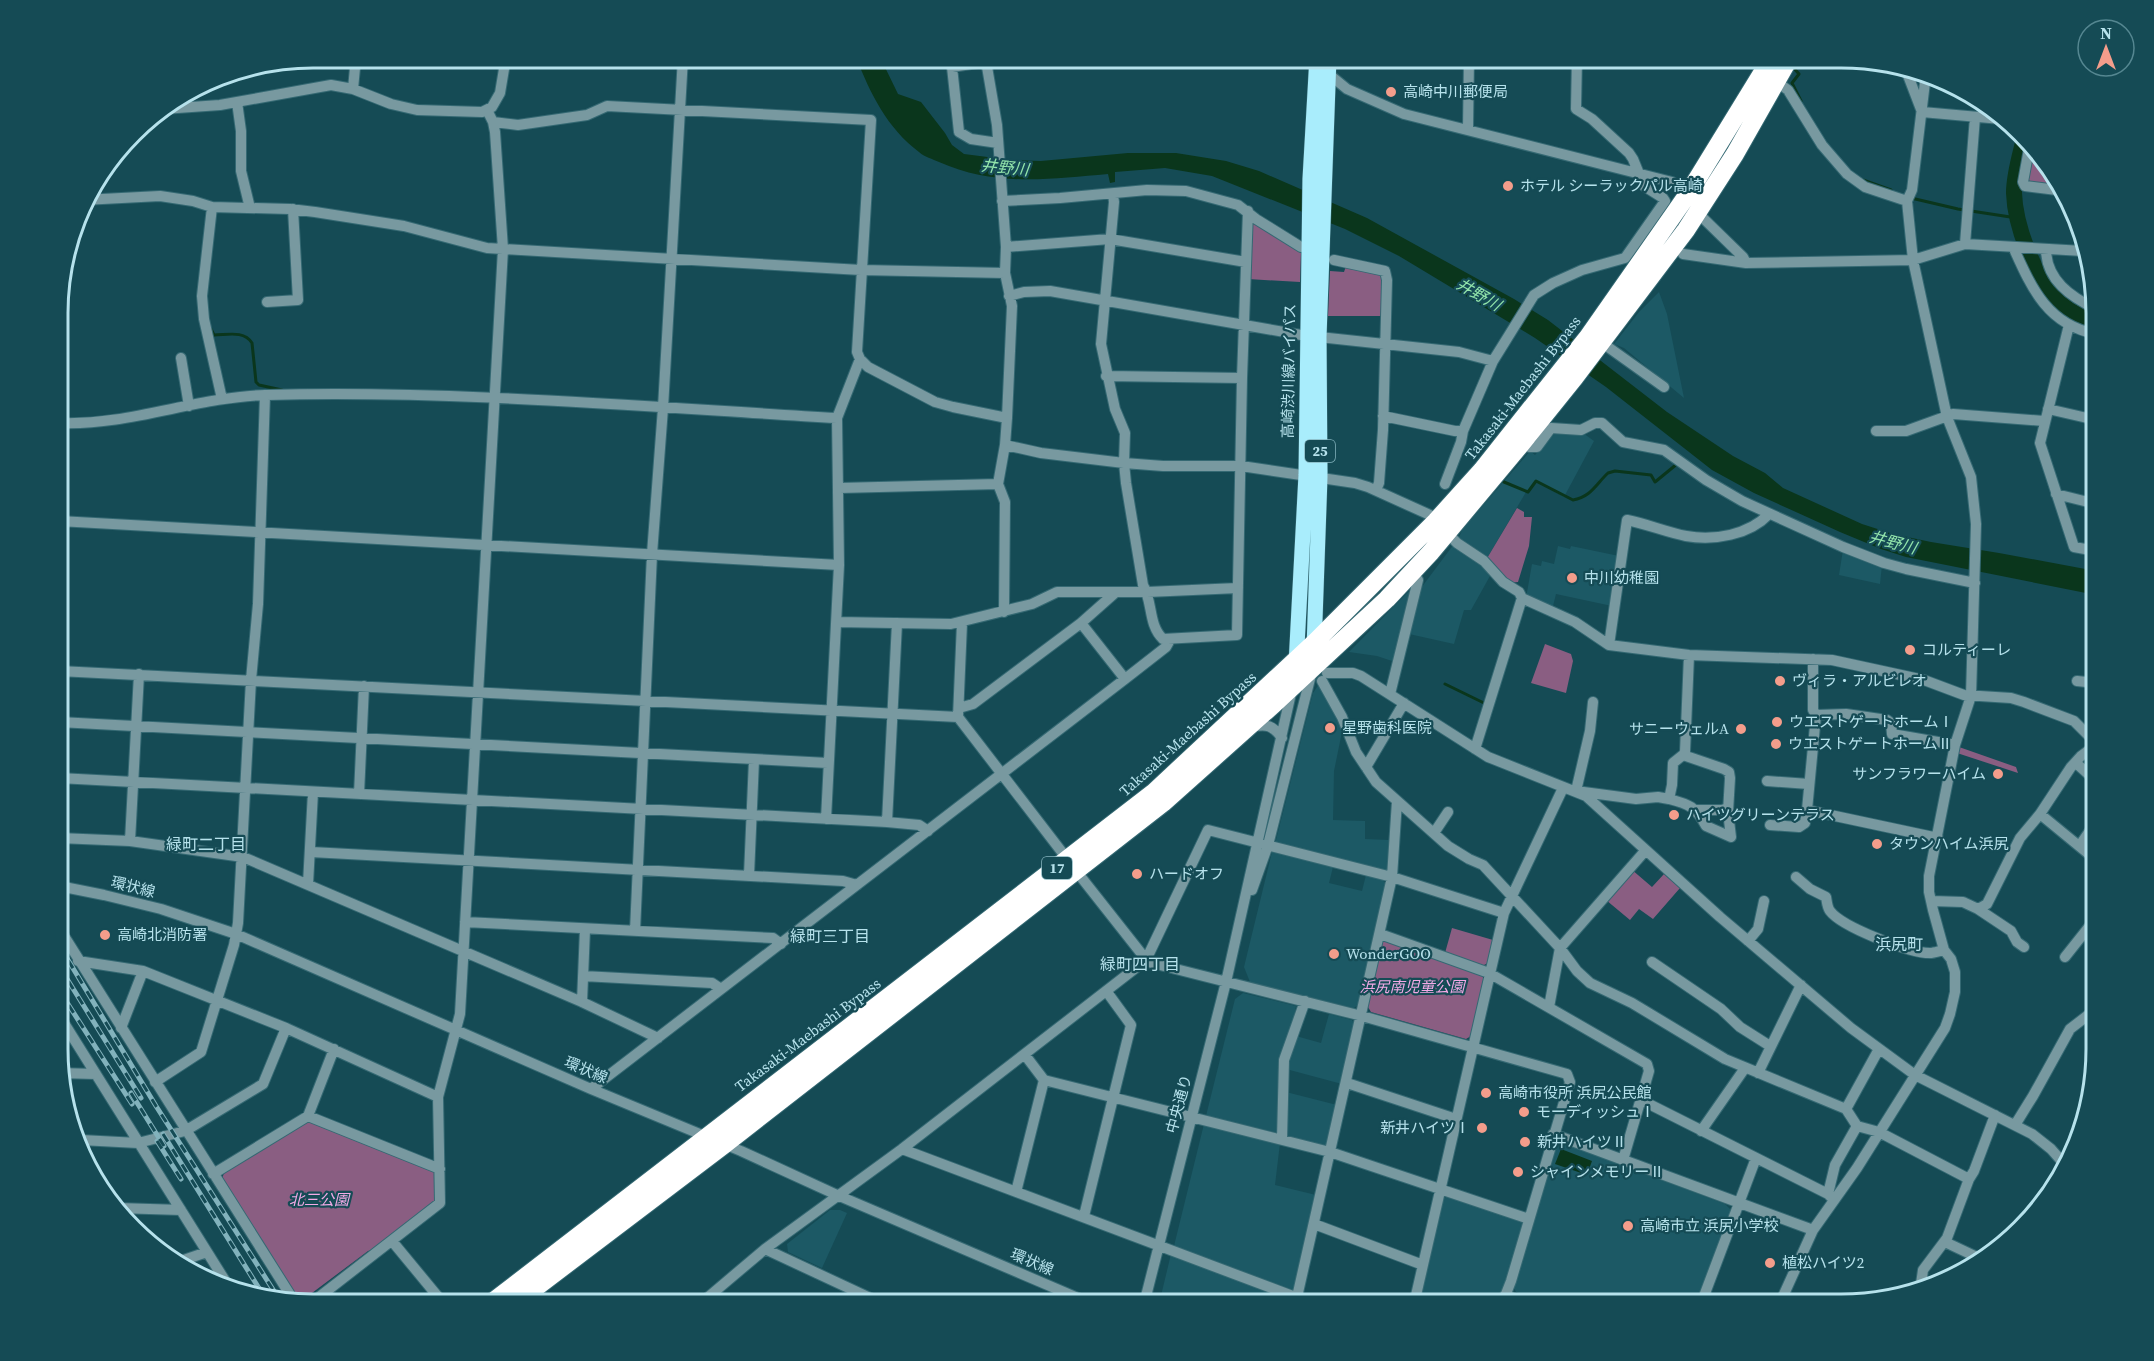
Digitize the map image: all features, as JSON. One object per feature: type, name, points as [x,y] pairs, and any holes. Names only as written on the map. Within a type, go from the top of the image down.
[{"type":"highway","name":"Takasaki-Maebashi Bypass","points":[[1596,341],[1688,194],[1762,68]]},
{"type":"highway","name":"Takasaki-Maebashi Bypass","points":[[527,1294],[725,1144],[1072,866],[1153,793],[1314,671],[1412,573],[1441,527],[1482,470],[1596,341],[1699,211],[1736,154],[1784,68]]},
{"type":"highway","name":"Takasaki-Maebashi Bypass","points":[[1314,671],[1315,642],[1441,527],[1522,443],[1569,372]]},
{"type":"highway","name":"Takasaki-Maebashi Bypass","points":[[503,1294],[706,1136],[1072,866],[1163,803],[1293,686],[1314,671]]},
{"type":"main road","name":"高崎渋川線バイパス","points":[[1314,671],[1313,336],[1317,231],[1318,68]]},
{"type":"main road","name":"高崎渋川線バイパス","points":[[1317,182],[1329,74],[1325,68]]},
{"type":"main road","name":"高崎渋川線バイパス","points":[[1313,476],[1315,642]]},
{"type":"main road","points":[[1315,613],[1321,620],[1337,621]]},
{"type":"street","points":[[353,89],[355,68]]},
{"type":"street","points":[[178,108],[237,102],[331,85],[353,89],[392,104],[417,110],[476,113],[487,110],[496,101],[500,93],[504,68]]},
{"type":"street","points":[[635,931],[652,554],[663,408],[682,68]]},
{"type":"street","points":[[951,68],[959,132],[971,139],[998,147]]},
{"type":"street","points":[[987,68],[997,125],[1006,247],[1005,273],[1012,306],[1005,445],[998,484],[1005,502],[1004,612]]},
{"type":"street","points":[[1468,129],[1469,68]]},
{"type":"street","points":[[1445,484],[1463,431],[1493,361],[1532,298],[1553,283],[1582,270],[1625,258],[1649,227],[1665,201],[1664,198],[1644,186],[1629,153],[1592,119],[1576,109],[1577,68]]},
{"type":"street","points":[[1329,74],[1347,89],[1404,114],[1672,182],[1688,194],[1704,219],[1743,257],[1746,264]]},
{"type":"street","points":[[1909,77],[1922,112]]},
{"type":"street","points":[[1777,82],[1788,90],[1822,145],[1847,174],[1865,187],[1909,198]]},
{"type":"street","points":[[1784,1294],[1813,1230],[1831,1197],[1857,1168],[1945,1028],[1955,992],[1955,972],[1951,959],[1944,950],[1929,892],[1929,876],[1955,745],[1971,696],[1976,538],[1974,489],[1947,417],[1913,260],[1909,198],[1925,83]]},
{"type":"street","points":[[237,102],[241,131],[241,171],[250,208]]},
{"type":"street","points":[[494,122],[518,125],[587,116],[607,106],[871,120],[857,352],[860,359],[868,367],[935,402],[1007,418]]},
{"type":"street","points":[[323,1294],[440,1203],[438,1097],[460,1014],[503,249],[494,122],[487,110]]},
{"type":"street","points":[[1922,112],[1991,118]]},
{"type":"street","points":[[1965,244],[1976,117]]},
{"type":"street","points":[[2028,154],[2023,182],[2025,186],[2054,190]]},
{"type":"street","points":[[1001,196],[1113,194],[1147,190],[1186,191],[1238,205],[1301,247]]},
{"type":"street","points":[[1113,194],[1101,344],[1115,409],[1125,433],[1124,463],[1143,585],[1147,592],[1157,634],[1163,639],[1170,640],[1238,635],[1242,378],[1248,211]]},
{"type":"street","points":[[95,199],[160,196],[193,201],[212,207],[293,209],[404,226],[487,248],[861,270],[1005,273]]},
{"type":"street","points":[[212,207],[202,296],[204,319],[222,399]]},
{"type":"street","points":[[267,302],[298,300],[293,209]]},
{"type":"street","points":[[1006,247],[1110,239],[1246,262]]},
{"type":"street","points":[[1683,254],[1746,264],[1913,260],[1965,244],[2078,251]]},
{"type":"street","points":[[2017,248],[2034,292],[2049,310],[2069,324],[2086,330]]},
{"type":"street","points":[[2042,249],[2046,262],[2060,286],[2086,304]]},
{"type":"street","points":[[1334,260],[1385,271],[1387,280],[1383,416],[1379,483],[1376,490]]},
{"type":"street","points":[[1009,296],[1024,292],[1050,291],[1313,336],[1459,352],[1493,361]]},
{"type":"street","points":[[2069,324],[2040,443],[2074,547],[2086,549]]},
{"type":"street","points":[[1596,341],[1664,387]]},
{"type":"street","points":[[181,358],[189,406]]},
{"type":"street","points":[[826,819],[839,565],[837,418],[860,359]]},
{"type":"street","points":[[1107,376],[1242,378]]},
{"type":"street","points":[[68,422],[110,420],[222,399],[265,395],[374,394],[837,418]]},
{"type":"street","points":[[155,1082],[201,1052],[236,934],[243,856],[251,680],[258,604],[265,395]]},
{"type":"street","points":[[2049,409],[2086,418]]},
{"type":"street","points":[[1876,431],[1906,431],[1953,414],[2044,421]]},
{"type":"street","points":[[1383,416],[1463,431]]},
{"type":"street","points":[[1522,443],[1529,447],[1537,447],[1551,428],[1581,430],[1595,423],[1602,423],[1623,442],[1664,450],[1718,488],[1769,514],[1884,563],[1941,577],[1975,581]]},
{"type":"street","points":[[1005,445],[1041,453],[1124,463],[1163,466],[1241,466],[1313,476],[1355,483],[1376,490],[1427,514],[1457,543],[1479,556],[1503,582],[1520,592],[1522,598],[1475,749]]},
{"type":"street","points":[[839,488],[998,484]]},
{"type":"street","points":[[2056,494],[2086,502]]},
{"type":"street","points":[[1608,645],[1627,520],[1688,536],[1710,537],[1751,529],[1769,514]]},
{"type":"street","points":[[68,521],[839,565]]},
{"type":"street","points":[[1390,694],[1418,580],[1412,573]]},
{"type":"street","points":[[837,622],[962,622],[1032,604],[1056,592],[1147,592],[1238,588]]},
{"type":"street","points":[[68,671],[893,714],[958,712],[974,704],[1081,622],[1116,592]]},
{"type":"street","points":[[1522,598],[1575,622],[1608,645],[1689,655],[1832,660],[1905,675],[1971,696],[2011,698],[2062,715],[2074,721],[2086,734]]},
{"type":"street","points":[[962,622],[958,712],[1072,866],[1146,960],[1362,1016],[1568,1074],[1570,1082],[1506,1294]]},
{"type":"street","points":[[1081,622],[1125,679]]},
{"type":"street","points":[[887,822],[897,623]]},
{"type":"street","points":[[591,1089],[1125,679],[1166,646],[1170,640]]},
{"type":"street","points":[[1683,756],[1689,655]]},
{"type":"street","points":[[1770,825],[1799,827],[1805,823],[1816,715],[1813,707],[1813,659]]},
{"type":"street","points":[[1314,671],[1353,673],[1361,676],[1475,749],[1503,764],[1563,788],[1636,800],[1658,797],[1689,804],[1706,826],[1731,837],[1728,808],[1729,772],[1683,756],[1678,758],[1671,767],[1672,785],[1669,799]]},
{"type":"street","points":[[1314,671],[1342,717],[1356,752],[1376,782],[1455,850],[1483,865],[1590,983],[1632,1003],[1697,1044],[1745,1068],[1846,1109],[1857,1126],[1879,1132],[1969,1179]]},
{"type":"street","name":"中央通り","points":[[1146,1294],[1243,913],[1314,671]]},
{"type":"street","points":[[130,842],[139,674]]},
{"type":"street","points":[[2077,681],[2086,682]]},
{"type":"street","points":[[359,794],[364,686]]},
{"type":"street","name":"中央通り","points":[[1262,844],[1293,686]]},
{"type":"street","points":[[1576,791],[1590,730],[1589,721],[1593,702]]},
{"type":"street","points":[[1366,767],[1404,703]]},
{"type":"street","points":[[1816,715],[1846,714],[1887,720],[1891,723],[1892,734],[1955,745]]},
{"type":"street","points":[[68,722],[828,763]]},
{"type":"street","points":[[1247,728],[1269,725],[1275,728],[1282,738]]},
{"type":"street","points":[[1978,909],[1987,903],[2019,838],[2040,814],[2071,767],[2086,752]]},
{"type":"street","points":[[749,875],[754,759]]},
{"type":"street","points":[[2076,763],[2086,772]]},
{"type":"street","points":[[68,778],[887,822],[919,825],[928,831]]},
{"type":"street","points":[[1767,781],[1809,784]]},
{"type":"street","points":[[1416,1294],[1504,913],[1563,788]]},
{"type":"street","points":[[1576,791],[1586,796],[1748,941],[1879,1049],[1915,1075],[2041,1141],[2060,1160]]},
{"type":"street","points":[[308,884],[313,792]]},
{"type":"street","points":[[1298,1294],[1392,877],[1397,801]]},
{"type":"street","points":[[1695,810],[1728,808]]},
{"type":"street","points":[[1807,810],[1938,838]]},
{"type":"street","points":[[1434,833],[1448,813]]},
{"type":"street","points":[[2040,814],[2086,851]]},
{"type":"street","points":[[712,1294],[765,1249],[902,1149],[1146,960],[1208,830],[1392,877],[1504,913]]},
{"type":"street","points":[[2080,845],[2086,836]]},
{"type":"street","points":[[68,839],[130,842],[243,856],[582,1002],[658,1038]]},
{"type":"street","points":[[1549,1007],[1560,948],[1645,851]]},
{"type":"street","points":[[311,852],[749,875],[843,881],[857,885]]},
{"type":"street","points":[[1796,877],[1810,889],[1826,897],[1828,909],[1835,916],[1870,935],[1896,945],[1929,953],[1944,950]]},
{"type":"street","name":"環状線","points":[[68,888],[160,909],[236,934],[1069,1294]]},
{"type":"street","points":[[1748,941],[1758,929],[1764,901]]},
{"type":"street","points":[[1932,901],[1963,902],[1978,909],[2011,931],[2017,942],[2024,947]]},
{"type":"street","points":[[465,922],[773,938],[781,944]]},
{"type":"street","points":[[582,1002],[585,929]]},
{"type":"street","points":[[2065,957],[2086,931]]},
{"type":"street","points":[[1380,934],[1489,973],[1647,1064],[1649,1071],[1623,1160]]},
{"type":"street","points":[[68,944],[288,1292]]},
{"type":"street","points":[[78,961],[144,971],[286,1028],[438,1097]]},
{"type":"street","points":[[1652,962],[1721,1009],[1740,1027],[1770,1046]]},
{"type":"street","points":[[121,1028],[144,971]]},
{"type":"street","points":[[583,976],[712,983],[721,989]]},
{"type":"street","points":[[1758,1073],[1801,986]]},
{"type":"street","points":[[1084,1216],[1131,1025],[1107,992]]},
{"type":"street","points":[[1281,1139],[1284,1060],[1305,1001]]},
{"type":"street","points":[[2014,1125],[2070,1029],[2086,1017]]},
{"type":"street","points":[[85,1140],[138,1143],[185,1131],[263,1084],[286,1028]]},
{"type":"street","points":[[68,1029],[222,1276]]},
{"type":"street","points":[[213,1174],[308,1116],[334,1049]]},
{"type":"street","points":[[1846,1109],[1879,1049]]},
{"type":"street","points":[[1025,1055],[1044,1080],[1330,1152],[1529,1219]]},
{"type":"street","points":[[1701,1131],[1745,1068]]},
{"type":"street","points":[[69,1073],[96,1074]]},
{"type":"street","points":[[1016,1191],[1044,1080]]},
{"type":"street","points":[[1347,1083],[1456,1119]]},
{"type":"street","points":[[1641,1100],[1831,1197]]},
{"type":"street","points":[[1922,1279],[1923,1270],[1945,1242],[1995,1115]]},
{"type":"street","points":[[308,1116],[440,1169]]},
{"type":"street","points":[[1831,1197],[1835,1164],[1857,1126]]},
{"type":"street","points":[[1553,1134],[1813,1230]]},
{"type":"street","points":[[902,1149],[1289,1294]]},
{"type":"street","points":[[1705,1294],[1756,1158]]},
{"type":"street","points":[[127,1208],[181,1210]]},
{"type":"street","points":[[1314,1224],[1423,1265]]},
{"type":"street","points":[[392,1241],[436,1294]]},
{"type":"street","points":[[1945,1242],[1973,1255]]},
{"type":"street","points":[[765,1249],[854,1294]]},
{"type":"street","points":[[187,1259],[207,1252]]},
{"type":"shaded area","points":[[1659,292],[1667,314],[1684,398],[1624,348],[1614,344],[1639,312]]},
{"type":"shaded area","points":[[1555,433],[1583,433],[1594,441],[1564,497],[1536,481],[1526,492],[1486,560],[1458,540],[1462,530],[1530,451],[1535,455]]},
{"type":"shaded area","points":[[1454,544],[1480,561],[1490,576],[1471,610],[1464,610],[1454,644],[1409,634],[1418,592]]},
{"type":"shaded area","name":"中川幼稚園","points":[[1558,546],[1570,549],[1571,546],[1619,556],[1612,606],[1556,594],[1552,610],[1526,598],[1532,564],[1541,566],[1542,561],[1554,564]]},
{"type":"shaded area","points":[[1843,550],[1882,565],[1880,584],[1839,575]]},
{"type":"shaded area","points":[[1410,590],[1395,662],[1377,656],[1349,652]]},
{"type":"shaded area","points":[[1319,684],[1343,727],[1334,771],[1333,820],[1365,821],[1365,839],[1389,840],[1385,871],[1275,844],[1313,693]]},
{"type":"shaded area","points":[[1272,852],[1333,867],[1329,883],[1362,891],[1366,875],[1383,879],[1385,884],[1358,1005],[1354,1008],[1250,982],[1244,967]]},
{"type":"shaded area","points":[[1243,993],[1296,1006],[1277,1116],[1278,1133],[1206,1116],[1235,999]]},
{"type":"shaded area","points":[[1329,1014],[1352,1020],[1355,1025],[1342,1084],[1286,1069],[1296,1036],[1321,1043]]},
{"type":"shaded area","points":[[1286,1092],[1337,1105],[1329,1144],[1323,1145],[1285,1136]]},
{"type":"shaded area","points":[[1204,1124],[1280,1143],[1275,1185],[1316,1195],[1293,1290],[1174,1246]]},
{"type":"shaded area","name":"高崎市立 浜尻小学校","points":[[1555,1143],[1562,1143],[1725,1204],[1731,1210],[1700,1294],[1521,1294],[1514,1288]]},
{"type":"shaded area","points":[[1448,1196],[1519,1220],[1523,1224],[1502,1294],[1420,1294],[1442,1199]]},
{"type":"shaded area","points":[[830,1210],[847,1213],[822,1268],[788,1252],[787,1244]]},
{"type":"shaded area","points":[[1171,1254],[1277,1294],[1161,1294]]},
{"type":"green space","points":[[2031,157],[2051,186],[2032,184],[2028,179]]},
{"type":"green space","points":[[1255,223],[1301,252],[1300,282],[1248,279],[1251,226]]},
{"type":"green space","points":[[1346,266],[1382,274],[1384,316],[1328,316],[1330,271],[1344,272]]},
{"type":"green space","points":[[1517,508],[1524,512],[1524,517],[1532,517],[1529,546],[1518,582],[1509,583],[1486,560]]},
{"type":"green space","points":[[1545,644],[1571,654],[1573,661],[1566,693],[1531,683]]},
{"type":"green space","points":[[1959,747],[2016,767],[2018,773],[1957,753]]},
{"type":"green space","points":[[1631,869],[1652,887],[1664,874],[1680,888],[1653,919],[1639,909],[1630,920],[1606,900]]},
{"type":"green space","points":[[1452,928],[1493,940],[1488,963],[1482,966],[1445,953]]},
{"type":"green space","name":"浜尻南児童公園","points":[[1386,940],[1481,974],[1484,979],[1471,1036],[1466,1039],[1371,1012],[1368,1007],[1382,942]]},
{"type":"green space","name":"北三公園","points":[[304,1122],[311,1122],[434,1171],[437,1195],[434,1202],[373,1250],[368,1251],[311,1294],[297,1293],[222,1179],[224,1173]]},
{"type":"water","name":"井野川","points":[[860,68],[885,68],[898,94],[921,102],[952,145],[964,154],[1041,161],[1128,153],[1176,153],[1226,161],[1259,171],[1367,218],[1514,299],[1548,320],[1667,412],[1733,456],[1765,473],[1783,488],[1862,524],[1893,534],[2086,569],[2086,593],[1906,557],[1840,532],[1754,493],[1712,470],[1606,387],[1535,338],[1399,256],[1345,229],[1212,176],[1165,168],[1115,172],[1115,182],[1110,183],[1108,174],[1022,179],[981,175],[960,170],[921,154],[908,143],[889,121],[867,84]]},
{"type":"water","points":[[1561,1149],[1592,1161],[1587,1175],[1555,1164]]},
{"type":"waterway","points":[[1794,68],[1799,74],[1792,83],[1801,101]]},
{"type":"waterway","points":[[2022,147],[2014,193],[2018,220],[2027,249],[2040,277],[2056,299],[2086,318]]},
{"type":"waterway","points":[[1863,180],[1891,190]]},
{"type":"waterway","points":[[1911,198],[1958,209],[2017,218]]},
{"type":"waterway","points":[[211,329],[214,335],[235,334],[249,339],[252,343],[256,382],[259,385],[282,390]]},
{"type":"waterway","points":[[1504,482],[1528,492],[1536,481],[1573,500],[1589,493],[1608,473],[1615,471],[1651,475],[1655,482],[1677,464]]},
{"type":"waterway","points":[[1445,684],[1486,704]]},
{"type":"railway","points":[[68,960],[156,1106],[273,1290]]},
{"type":"railway","points":[[68,980],[141,1098]]},
{"type":"railway","points":[[68,1004],[132,1104]]},
{"type":"railway","points":[[131,1093],[164,1146]]},
{"type":"railway","points":[[163,1134],[258,1287]]},
{"type":"railway","points":[[157,1141],[181,1179]]},
{"type":"place","name":"高崎中川郵便局","points":[[1391,92]]},
{"type":"place","name":"ホテル シーラックパル高崎","points":[[1508,186]]},
{"type":"place","name":"中川幼稚園","points":[[1572,578]]},
{"type":"place","name":"コルティーレ","points":[[1910,650]]},
{"type":"place","name":"ヴィラ・アルビレオ","points":[[1780,681]]},
{"type":"place","name":"ウエストゲートホームⅠ","points":[[1777,722]]},
{"type":"place","name":"星野歯科医院","points":[[1330,728]]},
{"type":"place","name":"サニーウェルA","points":[[1741,729]]},
{"type":"place","name":"ウエストゲートホームⅡ","points":[[1776,744]]},
{"type":"place","name":"サンフラワーハイム","points":[[1998,774]]},
{"type":"place","name":"ハイツグリーンテラス","points":[[1674,815]]},
{"type":"place","name":"タウンハイム浜尻","points":[[1877,844]]},
{"type":"place","name":"ハードオフ","points":[[1137,874]]},
{"type":"place","name":"高崎北消防署","points":[[105,935]]},
{"type":"place","name":"WonderGOO","points":[[1334,954]]},
{"type":"place","name":"高崎市役所 浜尻公民館","points":[[1486,1093]]},
{"type":"place","name":"モーディッシュⅠ","points":[[1524,1112]]},
{"type":"place","name":"新井ハイツⅠ","points":[[1482,1128]]},
{"type":"place","name":"新井ハイツⅡ","points":[[1525,1142]]},
{"type":"place","name":"シャインメモリーⅡ","points":[[1518,1172]]},
{"type":"place","name":"高崎市立 浜尻小学校","points":[[1628,1226]]},
{"type":"place","name":"植松ハイツ2","points":[[1770,1263]]},
{"type":"district","name":"緑町二丁目","points":[[206,844]]},
{"type":"district","name":"緑町三丁目","points":[[830,936]]},
{"type":"district","name":"浜尻町","points":[[1899,944]]},
{"type":"district","name":"緑町四丁目","points":[[1140,964]]}]
